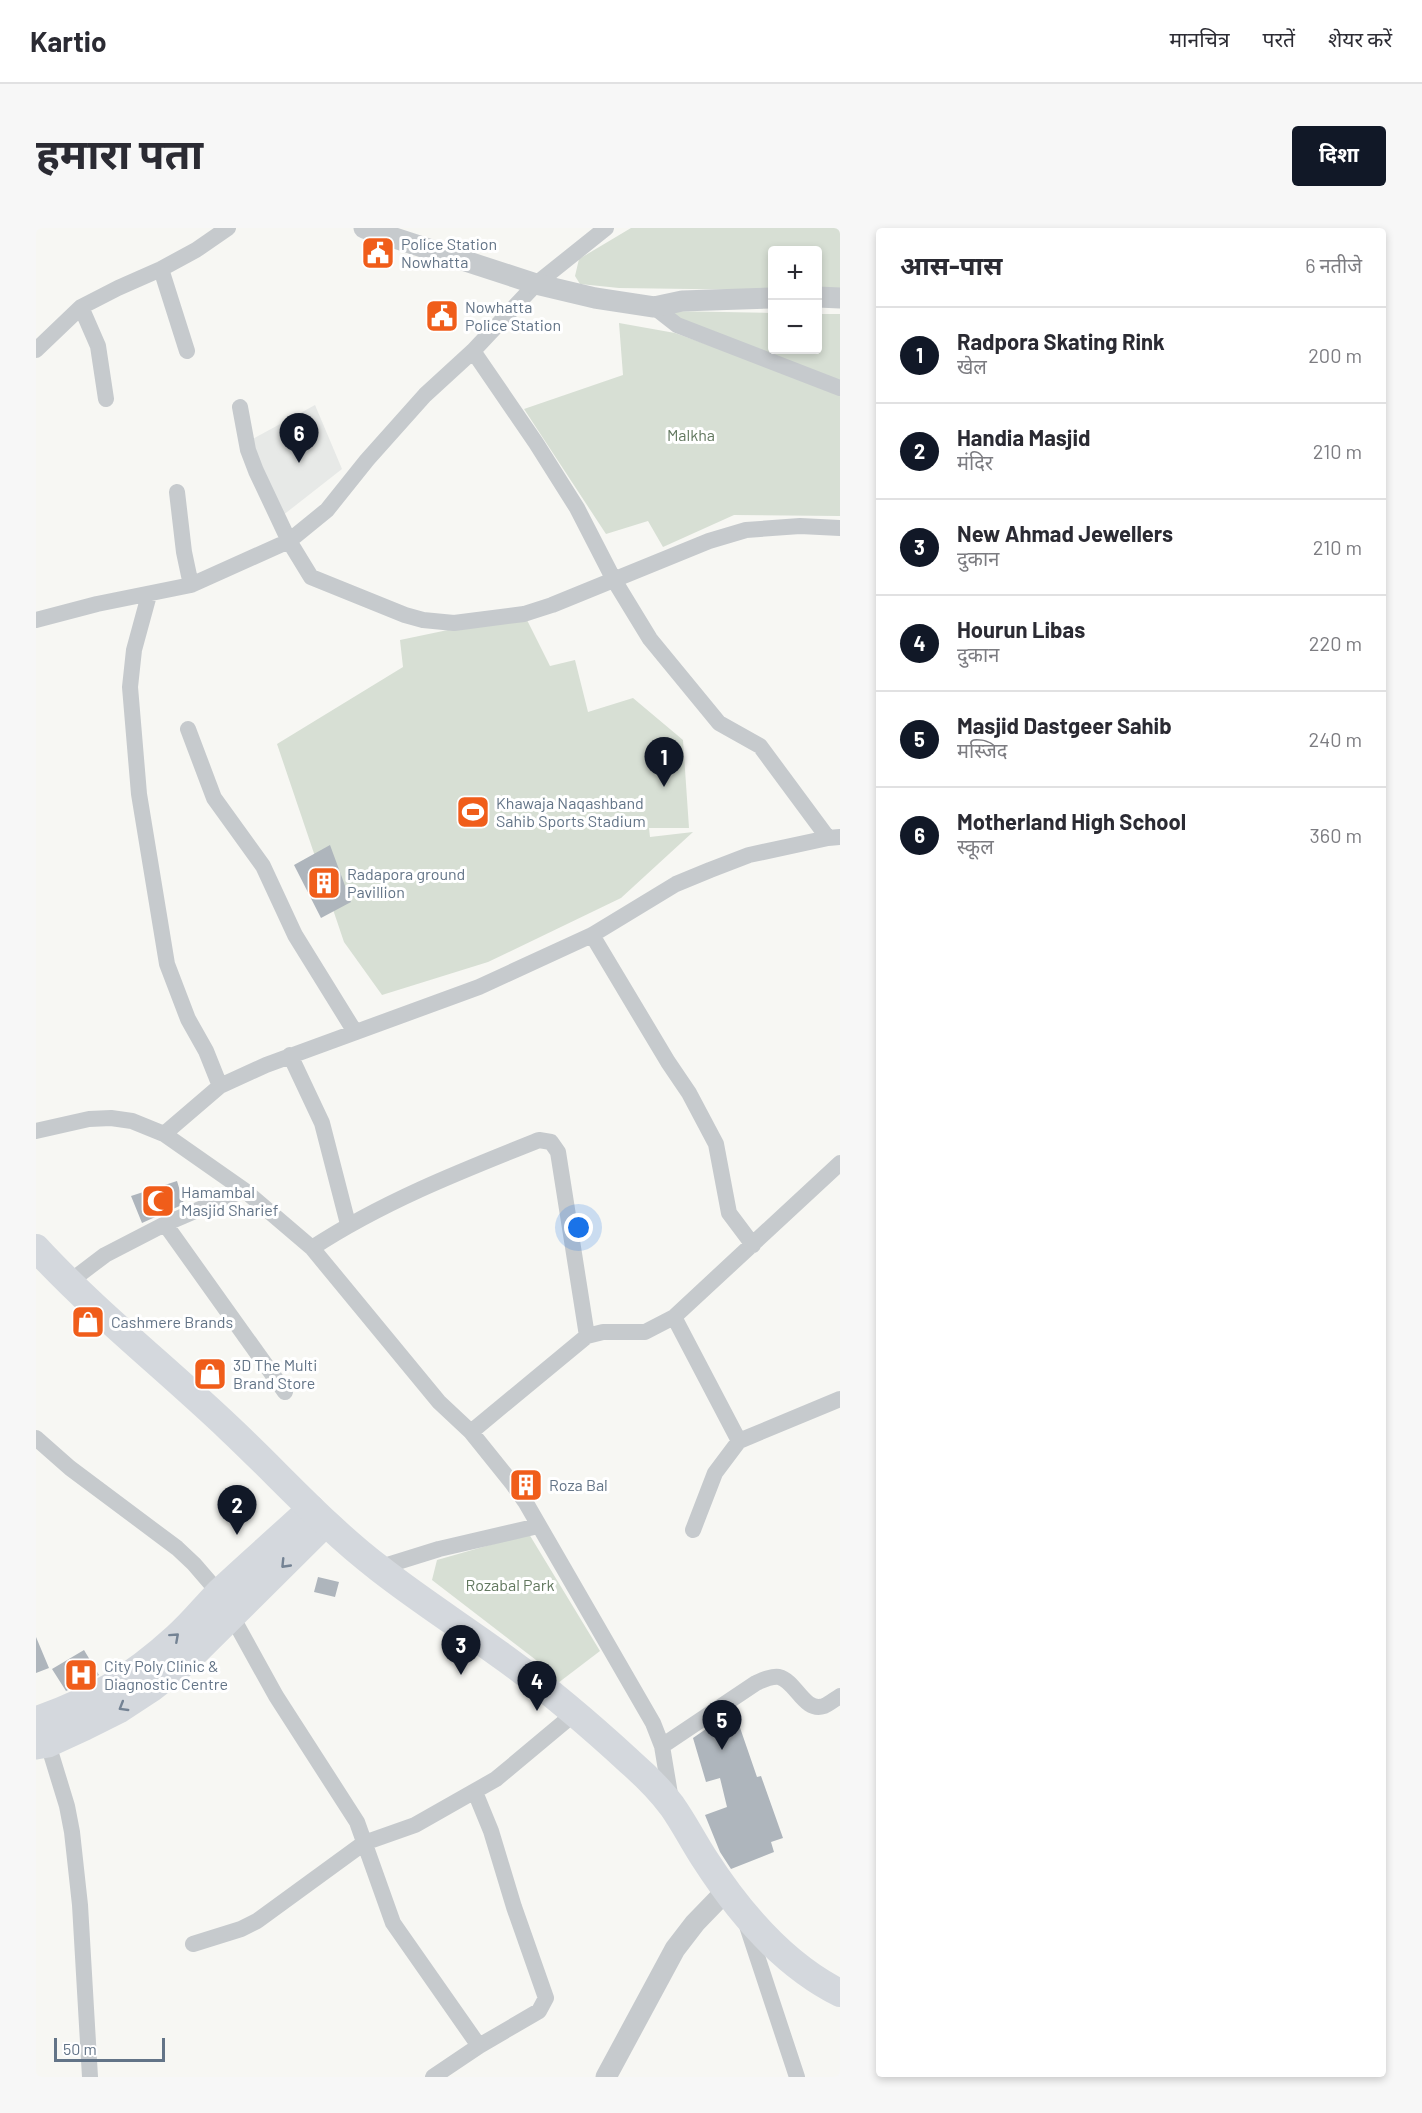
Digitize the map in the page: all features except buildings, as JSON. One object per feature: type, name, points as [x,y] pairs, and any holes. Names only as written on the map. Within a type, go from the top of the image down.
[{"type":"highway","points":[[36,1248],[68,1283],[222,1421],[319,1515],[378,1568],[509,1661],[575,1713],[630,1762],[672,1806],[734,1899],[758,1928],[806,1973],[840,1993]]},
{"type":"main road","points":[[40,1737],[88,1700],[124,1679],[176,1637],[225,1604],[319,1515]]},
{"type":"street","points":[[36,350],[81,308],[196,250],[228,228]]},
{"type":"street","points":[[364,228],[536,284],[595,298],[654,307],[682,301],[768,298]]},
{"type":"street","points":[[36,620],[97,604],[191,585],[289,541],[327,510],[367,460],[425,395],[473,351],[536,284],[606,228]]},
{"type":"street","points":[[161,269],[187,351]]},
{"type":"street","points":[[822,297],[840,298]]},
{"type":"street","points":[[654,307],[677,325],[840,388]]},
{"type":"street","points":[[81,308],[98,346],[106,399]]},
{"type":"street","points":[[164,1134],[220,1086],[290,1056],[480,987],[592,935],[676,884],[710,870],[749,855],[834,837],[760,746],[719,723],[650,639],[614,580],[578,508],[473,351]]},
{"type":"street","points":[[240,407],[248,450],[289,541],[311,577],[423,620],[442,623],[495,619],[524,614],[552,605],[709,541],[746,530],[800,526],[840,528]]},
{"type":"street","points":[[177,492],[184,552],[191,585]]},
{"type":"street","points":[[149,595],[134,650],[130,687],[139,794],[167,964],[188,1019],[206,1052],[220,1086]]},
{"type":"street","points":[[188,729],[214,798],[263,866],[295,935],[355,1032]]},
{"type":"street","points":[[592,935],[689,1093],[711,1134],[716,1144],[729,1213],[753,1245]]},
{"type":"street","points":[[290,1056],[322,1123],[348,1224]]},
{"type":"street","points":[[36,1131],[89,1119],[111,1118],[132,1121],[164,1134],[244,1190],[312,1248],[439,1402],[471,1432],[512,1483],[643,1702],[662,1746],[672,1806]]},
{"type":"street","points":[[312,1248],[348,1224],[452,1174],[539,1140],[550,1142],[558,1152],[587,1336]]},
{"type":"street","points":[[471,1432],[587,1336],[603,1332],[645,1332],[674,1317],[840,1163]]},
{"type":"street","points":[[68,1283],[105,1255],[165,1224],[244,1190]]},
{"type":"street","points":[[165,1224],[285,1392]]},
{"type":"street","points":[[674,1317],[739,1441]]},
{"type":"street","points":[[693,1530],[716,1473],[739,1441],[840,1399]]},
{"type":"street","points":[[36,1438],[70,1468],[177,1548],[194,1564],[225,1604],[276,1696],[357,1822],[393,1923],[479,2046]]},
{"type":"street","points":[[378,1568],[439,1549],[538,1526]]},
{"type":"street","points":[[662,1746],[756,1683],[769,1677],[778,1677],[788,1682],[808,1704],[815,1707],[824,1706],[840,1696]]},
{"type":"street","points":[[193,1944],[241,1929],[257,1921],[364,1843],[415,1825],[475,1792],[504,1772],[575,1713]]},
{"type":"street","points":[[40,1737],[67,1806],[72,1832],[81,1916],[90,2077]]},
{"type":"street","points":[[433,2077],[479,2046],[539,2011],[546,1998],[514,1907],[491,1831],[475,1792]]},
{"type":"street","points":[[606,2077],[675,1949],[695,1923],[734,1899],[797,2077]]},
{"type":"shaded area","points":[[315,405],[342,469],[282,516],[251,440]]},
{"type":"green space","points":[[631,228],[840,228],[840,291],[822,291],[822,246],[768,246],[768,290],[619,288],[580,284],[575,276],[579,259]]},
{"type":"green space","points":[[669,311],[768,313],[768,354],[822,354],[822,314],[840,314],[840,382],[688,325]]},
{"type":"green space","name":"Malkha","points":[[619,323],[675,333],[840,393],[840,516],[734,515],[663,547],[648,521],[606,534],[524,409],[623,375]]},
{"type":"green space","name":"Khawaja Naqashband Sahib Sports Stadium","points":[[524,614],[550,666],[575,660],[588,712],[633,698],[683,740],[689,828],[649,828],[650,837],[693,832],[621,898],[488,962],[382,995],[344,942],[277,744],[403,667],[400,640]]},
{"type":"green space","name":"Rozabal Park","points":[[529,1534],[600,1651],[558,1683],[536,1660],[432,1580],[437,1560]]},
{"type":"place","name":"Police Station Nowhatta","points":[[378,253]]},
{"type":"place","name":"Nowhatta Police Station","points":[[442,316]]},
{"type":"place","name":"Motherland High School","points":[[299,463]]},
{"type":"place","name":"Radpora Skating Rink","points":[[664,787]]},
{"type":"place","name":"Khawaja Naqashband Sahib Sports Stadium","points":[[473,812]]},
{"type":"place","name":"Radapora ground Pavillion","points":[[324,883]]},
{"type":"place","name":"Hamambal Masjid Sharief","points":[[158,1201]]},
{"type":"place","name":"Cashmere Brands","points":[[88,1322]]},
{"type":"place","name":"3D The Multi Brand Store","points":[[210,1374]]},
{"type":"place","name":"Roza Bal","points":[[526,1485]]},
{"type":"place","name":"Handia Masjid","points":[[237,1535]]},
{"type":"place","name":"City Poly Clinic & Diagnostic Centre","points":[[81,1675]]},
{"type":"place","name":"New Ahmad Jewellers","points":[[461,1675]]},
{"type":"place","name":"Hourun Libas","points":[[537,1711]]},
{"type":"place","name":"Masjid Dastgeer Sahib","points":[[722,1750]]}]
